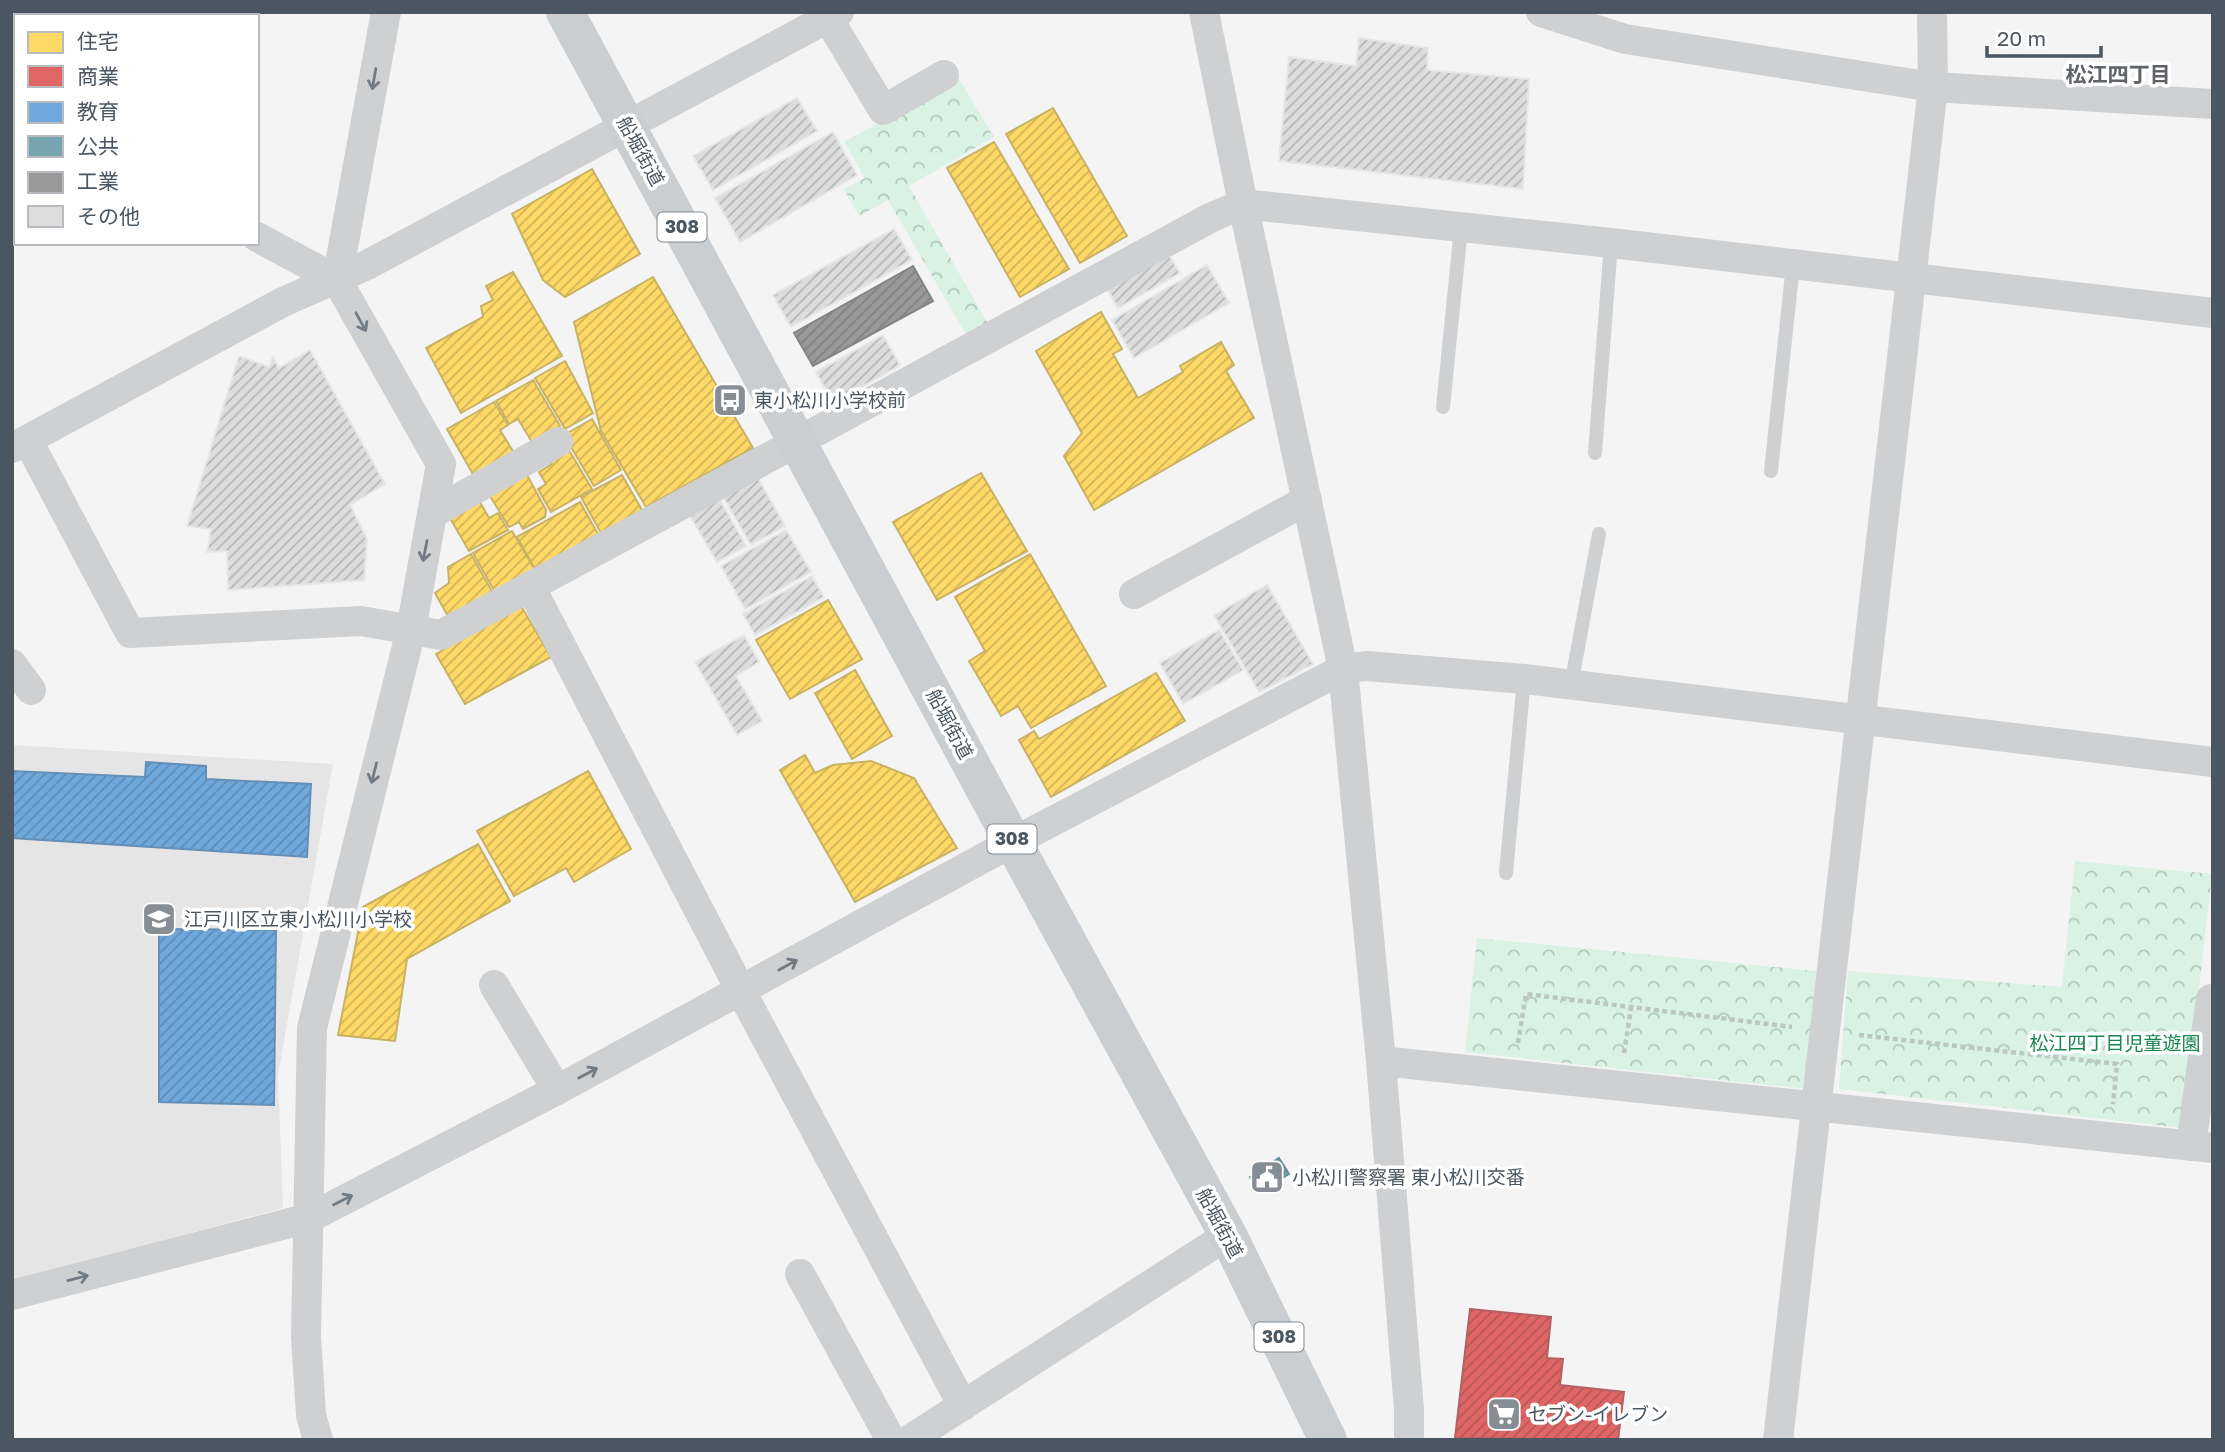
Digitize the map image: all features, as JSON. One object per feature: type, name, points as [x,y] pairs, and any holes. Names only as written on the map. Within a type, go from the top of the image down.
[{"type":"main road","name":"船堀街道","points":[[565,12],[1228,1236],[1328,1440]]},
{"type":"street","points":[[337,280],[387,12]]},
{"type":"street","points":[[1205,12],[1243,204],[1343,668],[1381,1061],[1409,1410],[1409,1440]]},
{"type":"street","points":[[1541,12],[1625,39],[1933,87],[2213,104]]},
{"type":"street","points":[[1778,1440],[1933,87],[1932,12]]},
{"type":"street","points":[[944,75],[883,110],[834,15],[337,280],[283,302],[20,445],[130,633],[361,621],[441,635],[1212,217],[1243,204],[1611,243],[2213,313]]},
{"type":"street","points":[[259,238],[337,280],[441,464],[411,630],[312,1028],[306,1337],[311,1415],[318,1440]]},
{"type":"street","points":[[433,513],[558,442]]},
{"type":"street","points":[[1134,594],[1307,500]]},
{"type":"street","points":[[530,586],[741,991],[963,1406]]},
{"type":"street","points":[[12,664],[31,690]]},
{"type":"street","points":[[12,1295],[309,1218],[557,1090],[1013,842],[1343,668],[1366,666],[1571,685],[2213,762]]},
{"type":"street","points":[[494,985],[557,1090]]},
{"type":"street","points":[[1381,1061],[2202,1147],[2211,999]]},
{"type":"street","points":[[909,1440],[1228,1236]]},
{"type":"street","points":[[800,1274],[891,1440]]},
{"type":"lane","points":[[1443,407],[1461,228]]},
{"type":"lane","points":[[1595,453],[1611,243]]},
{"type":"lane","points":[[1771,471],[1793,265]]},
{"type":"lane","points":[[1571,685],[1599,534]]},
{"type":"lane","points":[[1506,873],[1524,680]]},
{"type":"path","points":[[1619,1085],[1630,1008]]},
{"type":"shaded area","name":"江戸川区立東小松川小学校","points":[[12,745],[333,764],[278,1075],[283,1208],[12,1281]]},
{"type":"green space","points":[[959,79],[994,137],[909,186],[990,327],[968,338],[888,200],[859,216],[844,189],[865,178],[844,142]]},
{"type":"green space","name":"松江四丁目児童遊園","points":[[2075,861],[2212,874],[2183,1128],[1839,1089],[1848,971],[2062,987]]},
{"type":"green space","points":[[1477,938],[1816,971],[1806,1089],[1465,1052]]},
{"type":"building: 住宅","points":[[1053,108],[1127,236],[1080,263],[1006,134]]},
{"type":"building: 住宅","points":[[994,142],[1069,269],[1020,297],[947,168]]},
{"type":"building: 住宅","points":[[592,169],[640,254],[565,297],[543,280],[512,214]]},
{"type":"building: 住宅","points":[[513,272],[562,356],[461,413],[426,348],[483,317],[481,306],[493,300],[486,286]]},
{"type":"building: 住宅","points":[[653,277],[753,448],[646,507],[601,431],[574,322]]},
{"type":"building: 住宅","points":[[1101,312],[1122,349],[1113,354],[1138,398],[1183,372],[1180,366],[1221,342],[1234,365],[1226,371],[1254,418],[1094,510],[1064,456],[1082,433],[1036,351]]},
{"type":"building: 住宅","points":[[565,361],[593,413],[565,429],[535,378]]},
{"type":"building: 住宅","points":[[533,380],[560,426],[532,442],[518,419],[509,424],[496,401]]},
{"type":"building: 住宅","points":[[494,402],[508,425],[500,430],[514,453],[474,476],[447,429]]},
{"type":"building: 住宅","points":[[592,419],[621,470],[594,486],[564,435]]},
{"type":"building: 住宅","points":[[567,447],[592,489],[551,512],[538,489],[546,484],[539,472],[552,464],[548,458]]},
{"type":"building: 住宅","points":[[981,473],[1027,551],[937,600],[893,522]]},
{"type":"building: 住宅","points":[[527,475],[546,510],[545,517],[523,529],[519,522],[509,527],[490,496]]},
{"type":"building: 住宅","points":[[622,475],[642,510],[601,533],[581,497]]},
{"type":"building: 住宅","points":[[477,497],[489,518],[498,513],[508,530],[469,551],[447,513]]},
{"type":"building: 住宅","points":[[580,502],[598,534],[535,569],[517,537]]},
{"type":"building: 住宅","points":[[512,531],[535,570],[495,592],[473,553]]},
{"type":"building: 住宅","points":[[471,554],[493,593],[449,618],[435,593],[449,583],[448,567]]},
{"type":"building: 住宅","points":[[1030,554],[1106,686],[1031,728],[1018,706],[1001,716],[969,661],[985,651],[955,597]]},
{"type":"building: 住宅","points":[[828,600],[862,659],[790,699],[756,640]]},
{"type":"building: 住宅","points":[[521,606],[551,657],[465,704],[436,654]]},
{"type":"building: 住宅","points":[[855,670],[892,736],[852,759],[815,693]]},
{"type":"building: 住宅","points":[[1156,673],[1185,721],[1051,797],[1019,740],[1034,731],[1039,739]]},
{"type":"building: 住宅","points":[[805,755],[815,773],[833,765],[871,761],[914,778],[957,848],[855,902],[780,770]]},
{"type":"building: 住宅","points":[[588,771],[631,849],[574,882],[566,868],[514,896],[477,831]]},
{"type":"building: 住宅","points":[[478,844],[510,901],[407,959],[395,1041],[338,1035],[363,907]]},
{"type":"building: 商業","points":[[1470,1309],[1551,1317],[1547,1358],[1563,1359],[1560,1385],[1624,1392],[1618,1440],[1455,1438]]},
{"type":"building: 教育","points":[[146,762],[206,766],[206,779],[311,784],[307,857],[12,838],[12,771],[145,777]]},
{"type":"building: 教育","points":[[159,929],[276,930],[274,1105],[159,1102]]},
{"type":"building: 公共","points":[[1279,1158],[1289,1174],[1259,1192],[1250,1177]]},
{"type":"building: 工業","points":[[913,266],[933,301],[813,366],[794,333]]},
{"type":"building: その他","points":[[1359,38],[1428,48],[1427,70],[1529,79],[1523,189],[1279,161],[1289,57],[1356,66]]},
{"type":"building: その他","points":[[797,98],[817,131],[713,190],[693,156]]},
{"type":"building: その他","points":[[833,132],[857,175],[740,242],[715,198]]},
{"type":"building: その他","points":[[894,229],[912,260],[791,327],[773,295]]},
{"type":"building: その他","points":[[1166,250],[1180,273],[1118,308],[1105,285]]},
{"type":"building: その他","points":[[1207,265],[1229,303],[1134,358],[1112,320]]},
{"type":"building: その他","points":[[883,335],[900,365],[833,403],[816,372]]},
{"type":"building: その他","points":[[310,350],[385,484],[350,505],[367,539],[364,580],[228,590],[227,551],[207,552],[211,529],[187,526],[239,356],[269,367],[273,357],[279,368]]},
{"type":"building: その他","points":[[758,478],[785,526],[751,545],[723,497]]},
{"type":"building: その他","points":[[719,498],[746,546],[717,562],[689,514]]},
{"type":"building: その他","points":[[786,530],[811,572],[745,609],[721,566]]},
{"type":"building: その他","points":[[812,576],[824,597],[755,635],[743,614]]},
{"type":"building: その他","points":[[1267,585],[1313,664],[1259,692],[1214,615]]},
{"type":"building: その他","points":[[1219,630],[1243,670],[1183,704],[1160,663]]},
{"type":"building: その他","points":[[744,635],[759,662],[736,676],[762,721],[737,735],[695,662]]},
{"type":"place","name":"東小松川小学校前","points":[[730,400]]},
{"type":"place","name":"江戸川区立東小松川小学校","points":[[159,919]]},
{"type":"place","name":"小松川警察署 東小松川交番","points":[[1267,1177]]},
{"type":"place","name":"セブン-イレブン","points":[[1504,1414]]},
{"type":"district","name":"松江四丁目","points":[[2118,75]]}]
